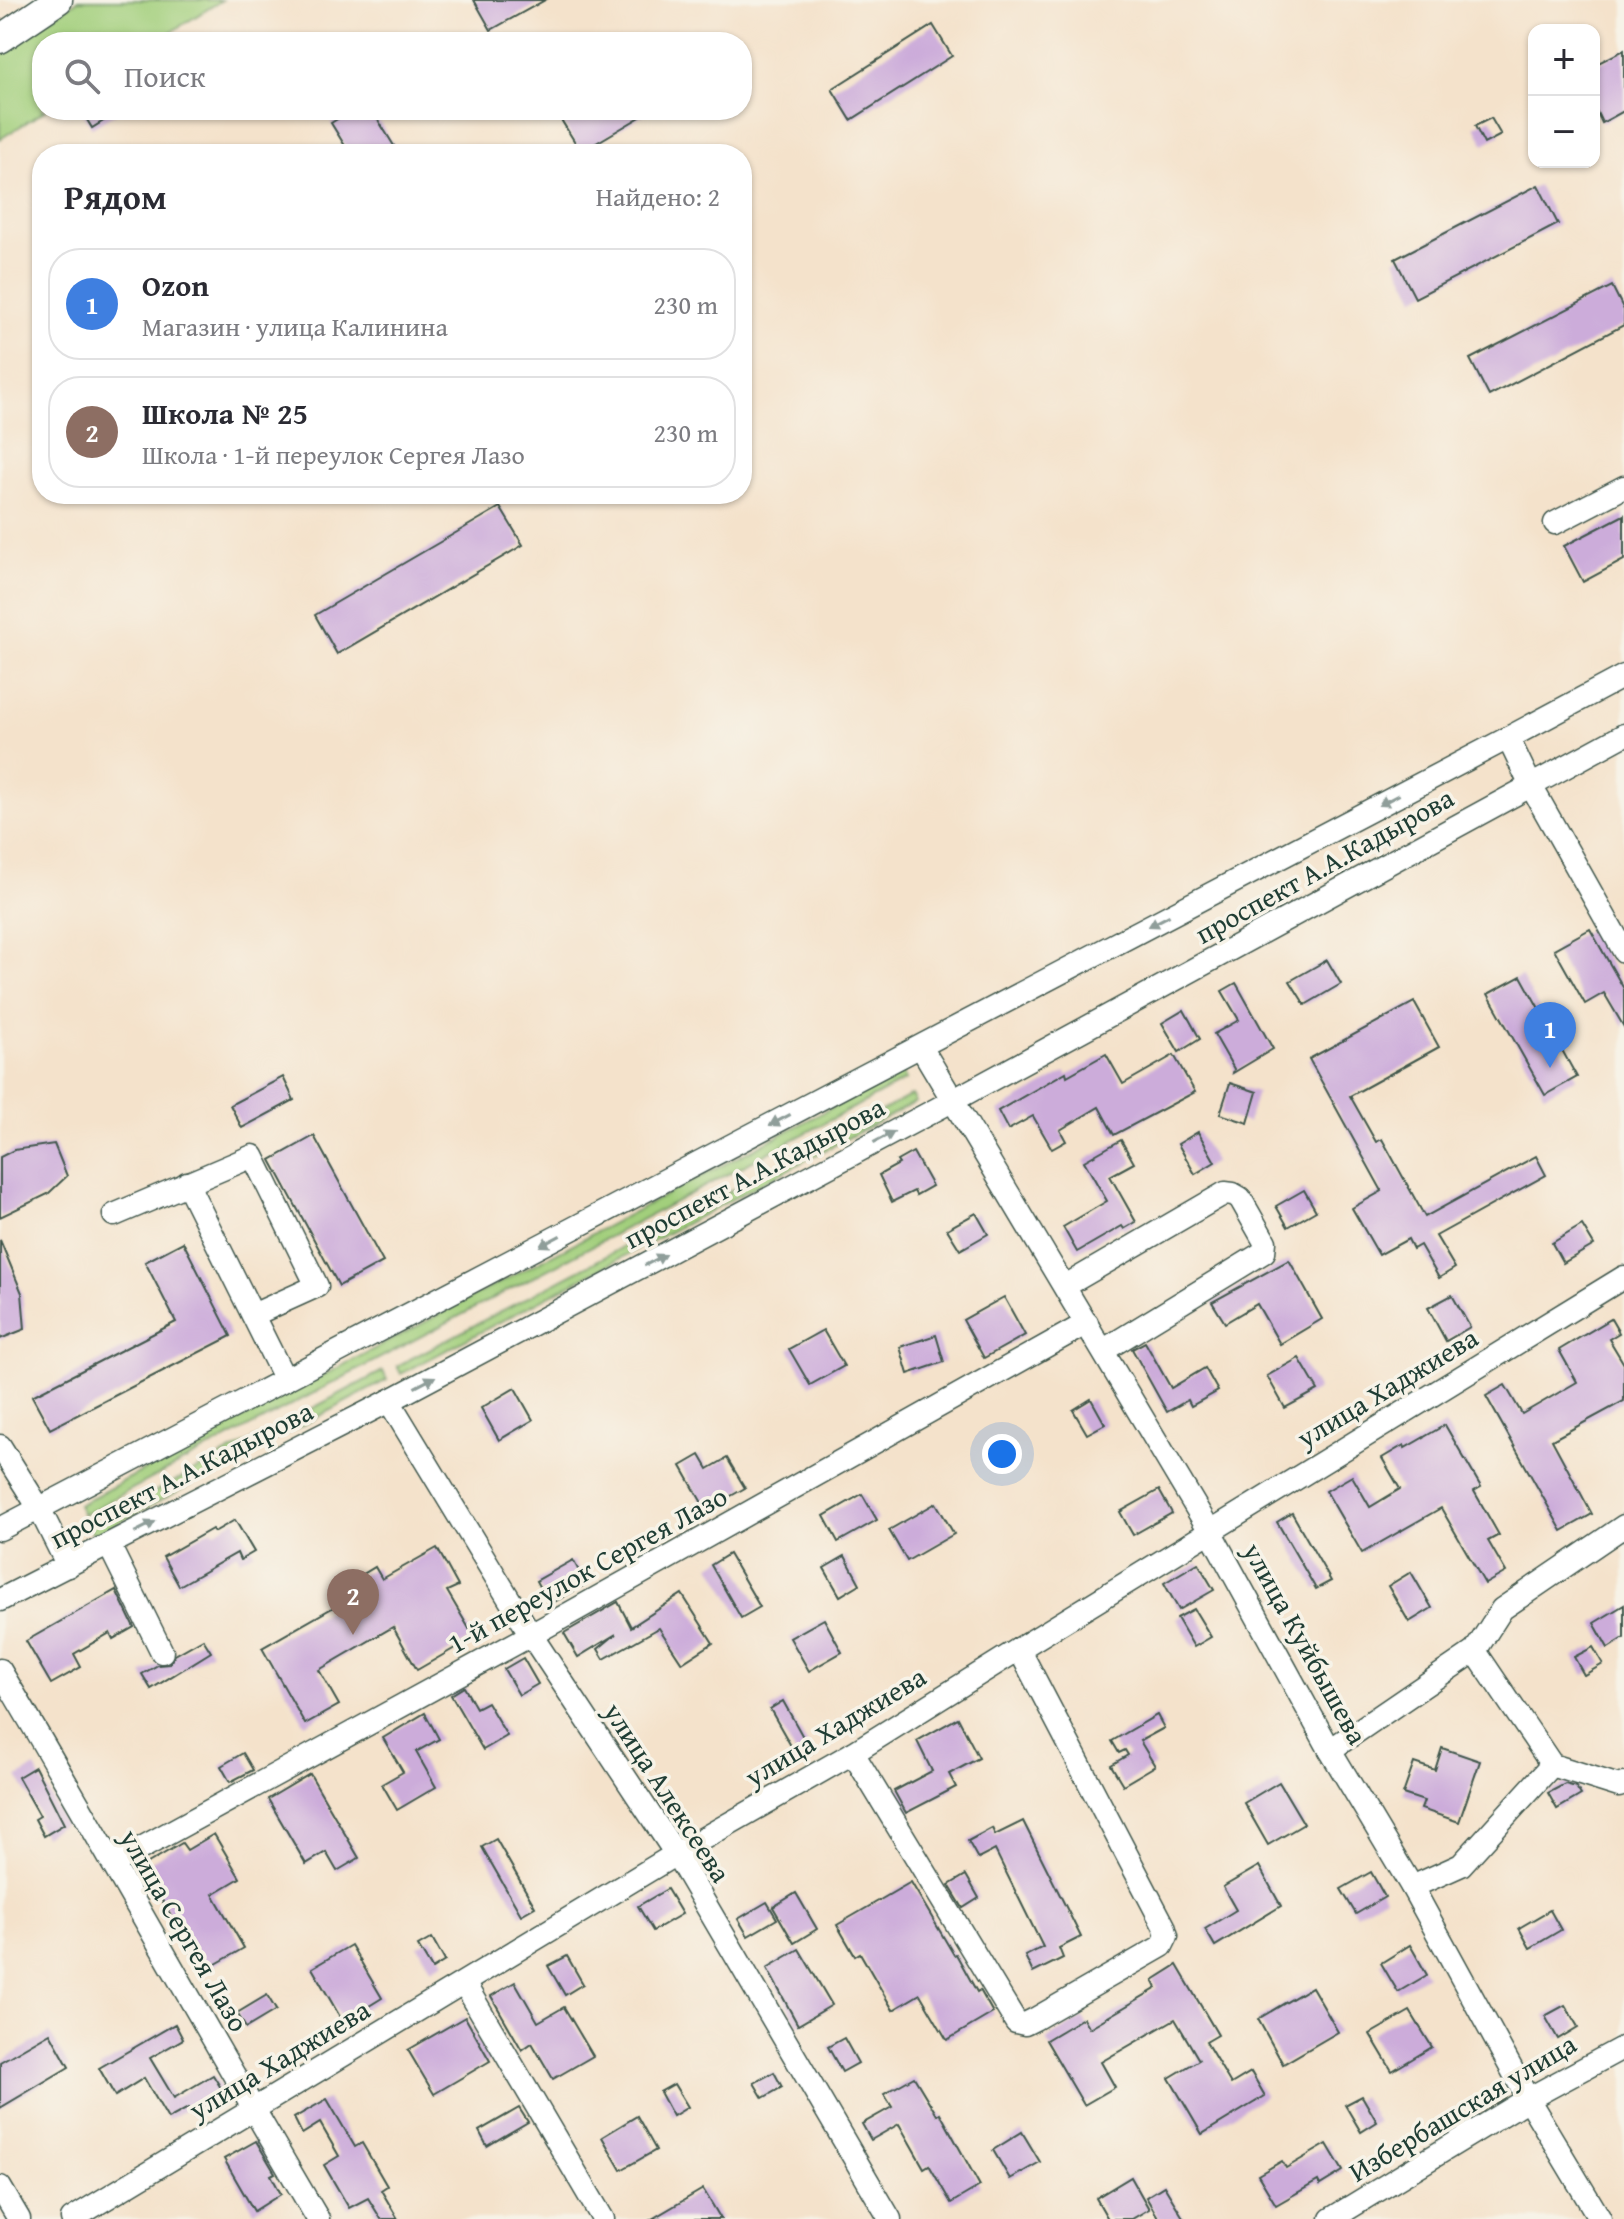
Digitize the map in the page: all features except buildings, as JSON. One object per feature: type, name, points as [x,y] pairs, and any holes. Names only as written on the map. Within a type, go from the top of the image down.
[{"type":"main road","points":[[0,39],[58,0]]},
{"type":"street","points":[[1555,523],[1624,487]]},
{"type":"street","name":"проспект А.А.Кадырова","points":[[0,1529],[1624,676]]},
{"type":"street","name":"проспект А.А.Кадырова","points":[[0,1600],[389,1401],[952,1101],[1624,735]]},
{"type":"street","points":[[1508,738],[1531,786],[1624,951]]},
{"type":"street","name":"улица Куйбышева","points":[[921,1047],[1210,1531],[1330,1750],[1412,1887],[1528,2099],[1600,2219]]},
{"type":"street","points":[[114,1215],[253,1156],[317,1286],[253,1315]]},
{"type":"street","points":[[187,1183],[285,1380]]},
{"type":"street","points":[[1065,1286],[1225,1193],[1240,1198],[1265,1242],[1264,1252],[1104,1350]]},
{"type":"street","name":"улица Хаджиева","points":[[72,2219],[676,1854],[853,1753],[1624,1277]]},
{"type":"street","name":"1-й переулок Сергея Лазо","points":[[114,1863],[531,1635],[1087,1323]]},
{"type":"street","name":"улица Алексеева","points":[[389,1401],[531,1635],[676,1854],[890,2219]]},
{"type":"street","points":[[0,1446],[39,1508],[68,1566]]},
{"type":"street","points":[[1330,1750],[1475,1651],[1502,1609],[1624,1526]]},
{"type":"street","points":[[109,1545],[162,1652]]},
{"type":"street","points":[[853,1753],[1016,2022],[1025,2024],[1035,2019],[1162,1946],[1167,1936],[1164,1926],[1019,1649]]},
{"type":"street","points":[[1475,1651],[1552,1765],[1621,1785]]},
{"type":"street","name":"улица Сергея Лазо","points":[[0,1670],[318,2219]]},
{"type":"street","points":[[1412,1887],[1461,1865],[1552,1765]]},
{"type":"street","points":[[464,1983],[603,2219]]},
{"type":"street","name":"Избербашская улица","points":[[1331,2219],[1528,2099],[1624,2047]]},
{"type":"street","points":[[0,2187],[19,2219]]},
{"type":"green space","points":[[78,0],[222,0],[171,32],[32,32],[32,119],[0,139],[0,52]]},
{"type":"green space","points":[[901,1071],[906,1080],[83,1515],[78,1505]]},
{"type":"green space","points":[[912,1095],[916,1102],[401,1374],[397,1366]]},
{"type":"green space","points":[[383,1371],[387,1380],[94,1536],[89,1527]]},
{"type":"place","name":"Ozon","points":[[1550,1068]]},
{"type":"place","name":"Школа № 25","points":[[353,1635]]}]
